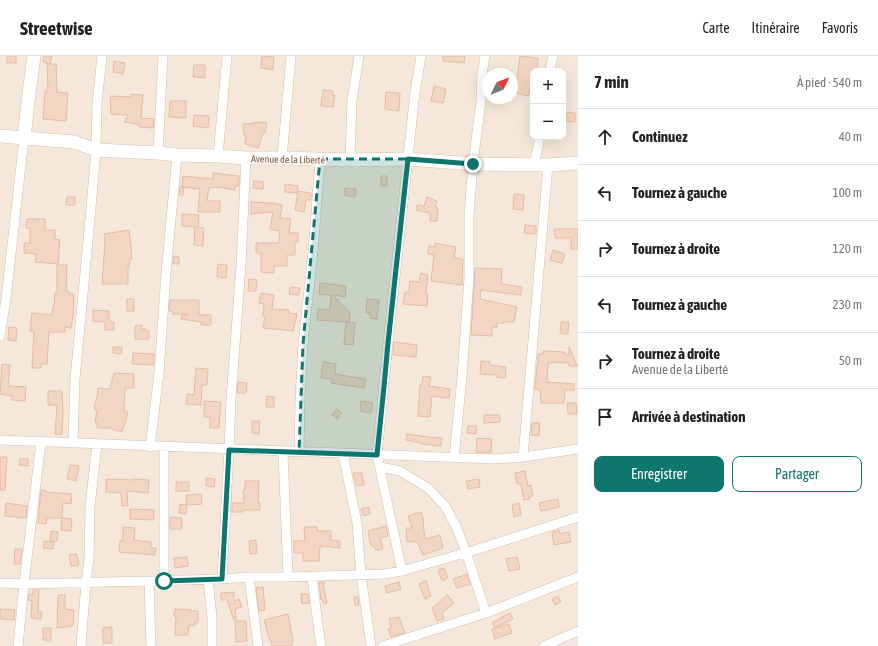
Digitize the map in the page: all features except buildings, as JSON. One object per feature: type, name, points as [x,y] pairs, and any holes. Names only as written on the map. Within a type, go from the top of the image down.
[{"type":"street","points":[[0,336],[3,299],[34,56]]},
{"type":"street","points":[[73,443],[75,379],[96,150],[102,56]]},
{"type":"street","points":[[158,153],[164,56]]},
{"type":"street","points":[[218,156],[227,56]]},
{"type":"street","points":[[282,158],[291,56]]},
{"type":"street","points":[[350,160],[352,100],[360,56]]},
{"type":"street","points":[[402,571],[377,455],[415,92],[422,56]]},
{"type":"street","points":[[454,458],[462,377],[469,278],[469,215],[485,56]]},
{"type":"street","points":[[551,68],[553,56]]},
{"type":"street","name":"Avenue de la Liberté","points":[[0,136],[74,142],[96,150],[177,155],[350,160],[408,159],[473,164],[548,165],[578,163]]},
{"type":"street","points":[[534,165],[539,140]]},
{"type":"street","points":[[150,447],[159,373],[166,273],[177,155]]},
{"type":"street","points":[[222,579],[231,399],[241,265],[246,158]]},
{"type":"street","points":[[299,452],[303,344],[313,252],[320,159]]},
{"type":"street","points":[[523,457],[548,165]]},
{"type":"street","points":[[0,440],[494,460],[578,449]]},
{"type":"street","points":[[18,646],[41,442]]},
{"type":"street","points":[[81,646],[89,559],[90,506],[98,444]]},
{"type":"street","points":[[164,447],[164,581]]},
{"type":"street","points":[[283,452],[288,577]]},
{"type":"street","points":[[343,454],[357,523],[361,575],[372,646]]},
{"type":"street","points":[[380,467],[400,471],[428,488],[445,506],[456,526],[466,552],[486,613]]},
{"type":"street","points":[[0,583],[24,584],[208,580],[249,577],[385,574],[402,571],[578,517]]},
{"type":"street","points":[[312,576],[321,646]]},
{"type":"street","points":[[249,577],[258,646]]},
{"type":"street","points":[[383,646],[486,613],[578,577]]},
{"type":"street","points":[[208,580],[212,617],[212,646]]},
{"type":"street","points":[[149,581],[151,646]]},
{"type":"street","points":[[544,646],[578,631]]},
{"type":"highlighted area","points":[[320,159],[408,159],[377,455],[299,452],[303,344]]},
{"type":"shaded area","points":[[0,56],[578,56],[578,646],[0,646]]},
{"type":"route","points":[[164,581],[222,579],[229,450],[377,455],[408,159],[473,164]]}]
